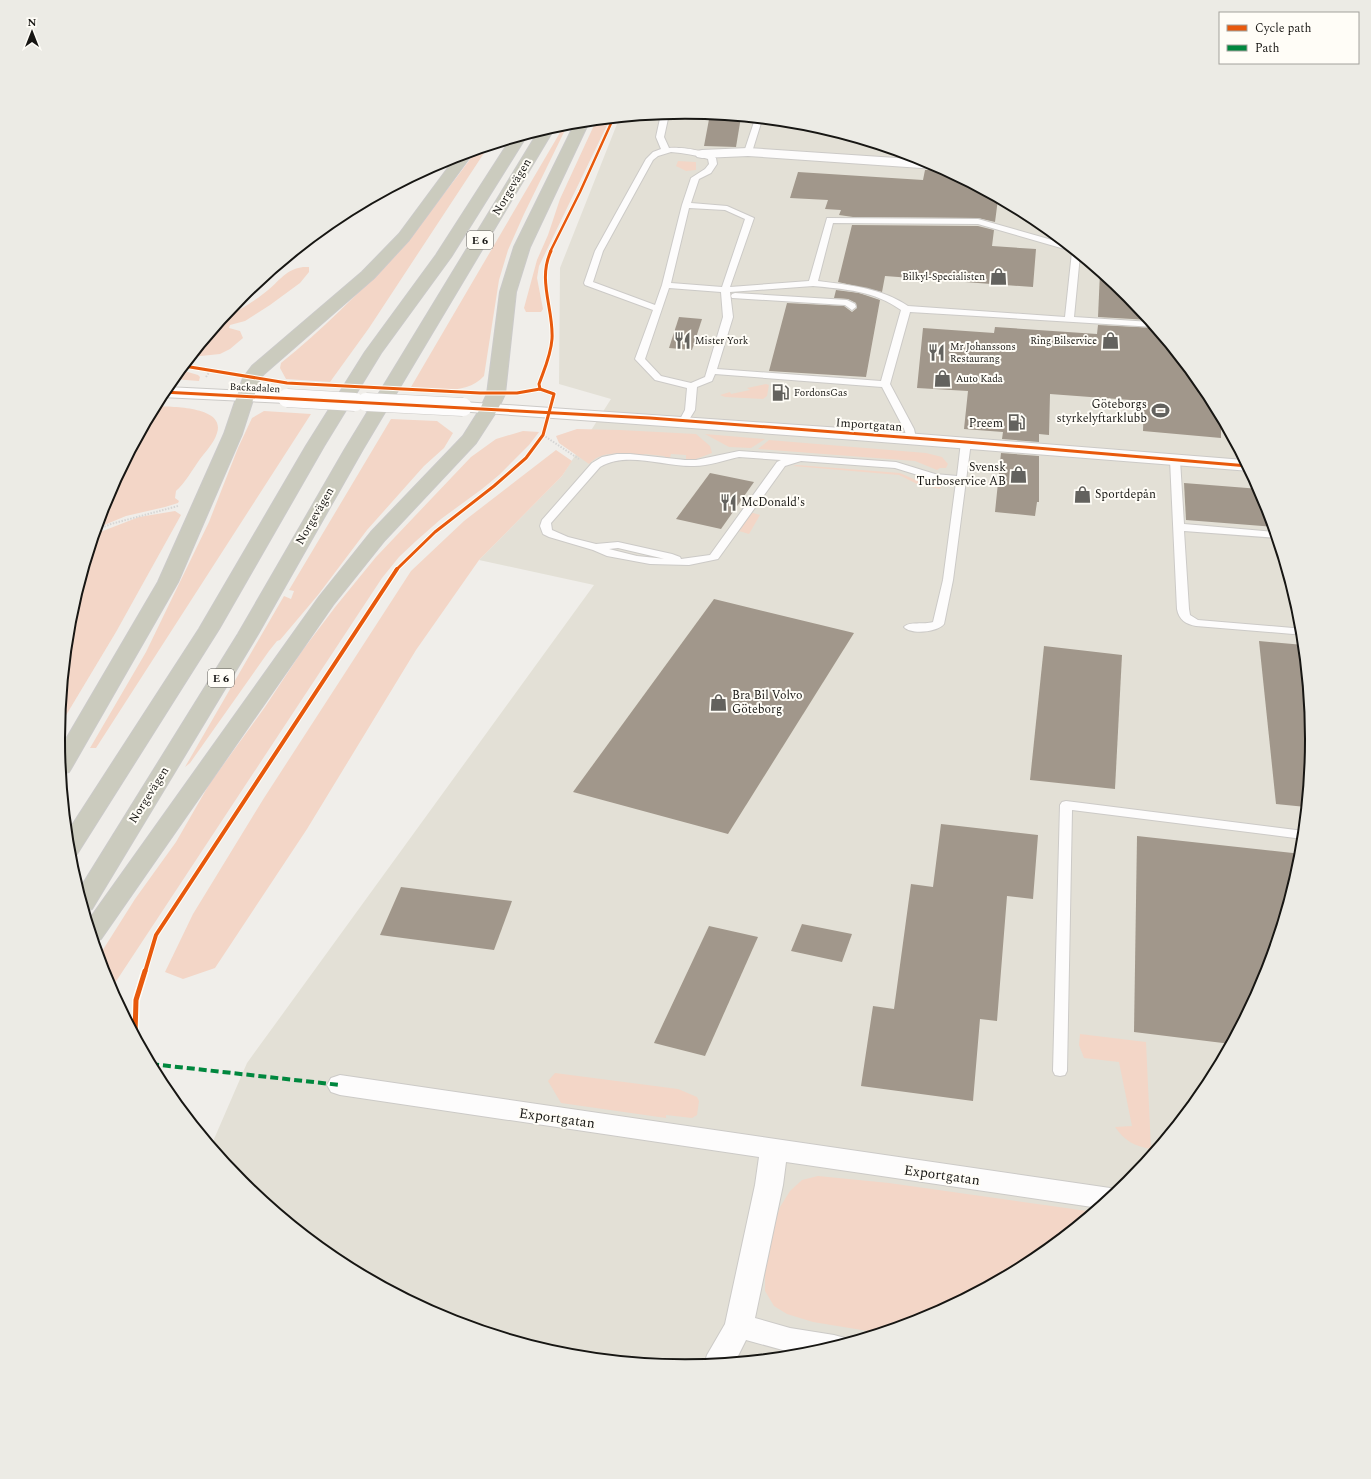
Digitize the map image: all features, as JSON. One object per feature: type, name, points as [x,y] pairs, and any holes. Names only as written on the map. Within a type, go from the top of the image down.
[{"type":"highway","points":[[95,929],[326,601],[378,536],[470,439],[489,409],[496,394],[508,292],[522,247],[579,128]]},
{"type":"highway","name":"Norgevägen","points":[[86,899],[248,634],[358,442],[543,136]]},
{"type":"highway","name":"Norgevägen","points":[[74,842],[209,630],[315,446],[373,352],[443,257],[515,143]]},
{"type":"highway","points":[[65,759],[168,582],[233,434],[252,378],[258,370],[368,275],[404,237],[459,162]]},
{"type":"street","points":[[702,154],[748,152],[917,164]]},
{"type":"street","name":"Backadalen","points":[[172,392],[489,409]]},
{"type":"street","name":"Importgatan","points":[[489,409],[684,421],[966,442],[1242,466]]},
{"type":"street","name":"Exportgatan","points":[[340,1085],[1103,1198]]},
{"type":"street","points":[[721,1359],[739,1326],[769,1185],[774,1150]]},
{"type":"street","points":[[739,1326],[790,1340],[821,1345]]},
{"type":"lane","points":[[664,120],[660,137],[666,151]]},
{"type":"lane","points":[[748,152],[757,123]]},
{"type":"lane","points":[[658,309],[588,283],[599,251],[654,153],[683,151],[702,154],[712,158],[713,164],[708,171],[695,178],[686,205],[666,286],[658,309],[640,359],[658,378],[692,386],[708,379],[728,318],[726,293],[750,218],[727,208],[686,205]]},
{"type":"lane","points":[[813,283],[830,220],[978,222],[1060,245]]},
{"type":"lane","points":[[1069,319],[1075,257]]},
{"type":"lane","points":[[726,293],[813,283],[869,291],[895,300],[906,309],[1147,325]]},
{"type":"lane","points":[[666,286],[726,293],[848,303],[852,307]]},
{"type":"lane","points":[[906,309],[885,384],[909,428],[911,438]]},
{"type":"lane","points":[[711,371],[885,384]]},
{"type":"lane","points":[[684,421],[690,410],[692,386]]},
{"type":"lane","points":[[910,627],[927,628],[938,624],[948,580],[966,442]]},
{"type":"lane","points":[[803,458],[787,461],[781,464],[714,557],[698,562],[654,562],[610,553],[595,547],[554,537],[547,532],[545,526],[546,522],[601,460],[617,457],[696,464],[724,456],[739,454],[803,458],[896,465],[934,477],[961,479]]},
{"type":"lane","points":[[1175,460],[1183,609],[1188,620],[1196,623],[1296,630]]},
{"type":"lane","points":[[1179,527],[1271,535]]},
{"type":"lane","points":[[1060,1071],[1066,805],[1299,834]]},
{"type":"path","points":[[543,435],[592,469]]},
{"type":"path","points":[[103,527],[180,504]]},
{"type":"shaded area","points":[[686,119],[726,120],[766,124],[846,140],[923,166],[996,202],[1063,247],[1095,273],[1152,330],[1178,362],[1223,429],[1259,502],[1285,579],[1301,659],[1305,699],[1305,780],[1301,820],[1285,900],[1273,939],[1259,977],[1223,1050],[1178,1117],[1152,1149],[1095,1206],[1063,1232],[996,1277],[960,1296],[923,1313],[846,1339],[766,1355],[726,1359],[645,1359],[605,1355],[564,1348],[525,1339],[486,1327],[448,1313],[411,1296],[375,1277],[341,1255],[308,1232],[276,1206],[213,1142],[247,1063],[594,585],[479,560],[562,476],[611,399],[559,384],[560,268],[618,123],[645,120]]},
{"type":"shaded area","points":[[608,124],[539,266],[537,278],[543,309],[541,312],[526,312],[524,308],[537,260],[548,235],[560,199],[594,126]]},
{"type":"shaded area","points":[[565,131],[508,250],[499,280],[484,376],[477,382],[459,389],[439,390],[411,387],[560,132]]},
{"type":"shaded area","points":[[484,153],[369,328],[330,382],[286,379],[280,368],[281,363],[336,315],[386,263],[433,208],[471,157]]},
{"type":"shaded area","points":[[678,161],[696,162],[696,170],[686,171],[676,166]]},
{"type":"shaded area","points":[[309,267],[309,272],[300,283],[270,305],[245,321],[230,325],[229,328],[240,331],[243,338],[230,349],[220,354],[198,356],[219,330],[237,311],[255,300],[290,271]]},
{"type":"shaded area","points":[[186,372],[198,375],[200,377],[199,381],[181,380]]},
{"type":"shaded area","points":[[766,384],[769,385],[767,396],[763,399],[725,397],[720,395],[730,392],[731,394],[750,390],[747,388]]},
{"type":"shaded area","points":[[163,406],[196,410],[206,413],[213,418],[218,424],[216,437],[186,480],[176,491],[175,498],[179,501],[178,503],[126,516],[103,525],[129,465],[148,429]]},
{"type":"shaded area","points":[[264,411],[311,414],[96,748],[90,748],[146,652],[209,522],[238,448],[252,418]]},
{"type":"shaded area","points":[[391,419],[437,421],[453,433],[444,448],[424,466],[367,530],[318,595],[280,640],[277,641],[190,763],[185,767],[284,596],[291,599],[294,591],[289,590]]},
{"type":"shaded area","points":[[577,429],[696,434],[710,446],[712,453],[696,459],[686,459],[686,455],[671,454],[670,458],[666,458],[664,456],[645,454],[607,454],[594,459],[589,464],[559,443],[556,436]]},
{"type":"shaded area","points":[[523,431],[539,432],[529,445],[499,475],[441,519],[416,541],[399,557],[382,578],[115,983],[102,951],[135,899],[176,842],[210,783],[265,707],[302,651],[376,557],[471,457],[496,439]]},
{"type":"shaded area","points":[[705,434],[765,439],[751,448],[729,447]]},
{"type":"shaded area","points":[[769,440],[926,453],[942,457],[948,464],[946,468],[940,468],[937,470],[915,461],[758,449]]},
{"type":"shaded area","points":[[556,450],[572,461],[562,476],[479,560],[416,650],[307,829],[215,968],[183,979],[165,972],[193,914],[264,798],[411,571],[464,521]]},
{"type":"shaded area","points":[[797,465],[900,473],[920,482],[918,484],[941,487],[940,489],[917,484],[899,475],[793,466]]},
{"type":"shaded area","points":[[175,511],[181,515],[116,632],[66,716],[70,659],[77,618],[86,579],[101,532],[139,517]]},
{"type":"shaded area","points":[[750,512],[760,515],[749,534],[739,531]]},
{"type":"shaded area","points":[[1080,1034],[1146,1042],[1151,1149],[1130,1142],[1122,1136],[1115,1127],[1132,1126],[1119,1062],[1084,1058],[1079,1045]]},
{"type":"shaded area","points":[[555,1073],[678,1089],[697,1097],[699,1101],[697,1115],[692,1118],[666,1115],[666,1118],[561,1103],[548,1081]]},
{"type":"shaded area","points":[[818,1176],[889,1183],[1089,1211],[1063,1232],[996,1277],[923,1313],[871,1331],[813,1322],[787,1314],[774,1306],[765,1291],[765,1264],[772,1230],[780,1207],[790,1191],[802,1180]]},
{"type":"building","points":[[709,120],[740,121],[736,147],[704,146]]},
{"type":"building","points":[[925,170],[932,170],[997,203],[995,222],[978,218],[853,217],[839,215],[841,210],[825,209],[828,200],[790,198],[798,172],[923,180]]},
{"type":"building","points":[[852,225],[978,226],[994,230],[992,246],[1036,249],[1033,287],[885,276],[882,292],[838,282]]},
{"type":"building","points":[[1100,278],[1142,320],[1098,317]]},
{"type":"building","points":[[836,290],[859,293],[880,300],[866,377],[769,371],[787,303],[844,306],[852,312],[857,308],[856,303],[848,299],[834,298]]},
{"type":"building","name":"Mister York","points":[[679,317],[702,319],[692,350],[669,348]]},
{"type":"building","points":[[1098,325],[1150,328],[1178,362],[1221,426],[1221,438],[1143,431],[1144,401],[1050,394],[1049,435],[1039,434],[1039,442],[1002,439],[1003,432],[964,429],[968,391],[917,388],[923,328],[994,333],[995,327],[1097,334]]},
{"type":"building","points":[[1001,453],[1039,456],[1039,502],[1037,502],[1035,516],[995,512]]},
{"type":"building","points":[[710,473],[754,482],[721,529],[676,519]]},
{"type":"building","points":[[1184,483],[1253,488],[1268,527],[1186,520]]},
{"type":"building","points":[[714,599],[854,633],[728,834],[573,792]]},
{"type":"building","points":[[1259,641],[1299,645],[1301,659],[1305,699],[1306,740],[1302,807],[1276,804]]},
{"type":"building","points":[[1044,646],[1122,655],[1115,789],[1030,780]]},
{"type":"building","points":[[941,824],[1038,835],[1033,899],[1007,896],[997,1021],[980,1019],[973,1101],[861,1086],[873,1006],[894,1009],[911,884],[933,887]]},
{"type":"building","points":[[1137,836],[1295,853],[1285,900],[1273,939],[1259,977],[1226,1043],[1134,1032]]},
{"type":"building","points":[[401,887],[512,901],[494,950],[380,935]]},
{"type":"building","points":[[802,924],[852,934],[842,962],[791,951]]},
{"type":"building","points":[[709,926],[758,937],[705,1056],[654,1043]]},
{"type":"marked path","points":[[158,1065],[340,1085]]},
{"type":"cycle path","points":[[540,389],[539,384],[550,351],[552,338],[545,278],[546,261],[580,192],[611,123]]},
{"type":"cycle path","points":[[135,1026],[136,1000],[156,935],[397,569],[435,532],[494,486],[526,458],[543,435],[554,394],[540,389],[517,393],[480,393],[287,383],[190,367]]},
{"type":"cycle path","points":[[172,392],[650,418],[966,442],[1242,466]]},
{"type":"place","name":"Bilkyl-Specialisten","points":[[998,277]]},
{"type":"place","name":"Mister York","points":[[682,341]]},
{"type":"place","name":"Ring Bilservice","points":[[1110,341]]},
{"type":"place","name":"Mr Johanssons Restaurang","points":[[937,353]]},
{"type":"place","name":"Auto Kada","points":[[943,379]]},
{"type":"place","name":"FordonsGas","points":[[781,393]]},
{"type":"place","name":"Göteborgs styrkelyftarklubb","points":[[1160,411]]},
{"type":"place","name":"Preem","points":[[1016,423]]},
{"type":"place","name":"Svensk Turboservice AB","points":[[1019,474]]},
{"type":"place","name":"Sportdepån","points":[[1082,494]]},
{"type":"place","name":"McDonald's","points":[[728,502]]},
{"type":"place","name":"Bra Bil Volvo Göteborg","points":[[719,702]]}]
